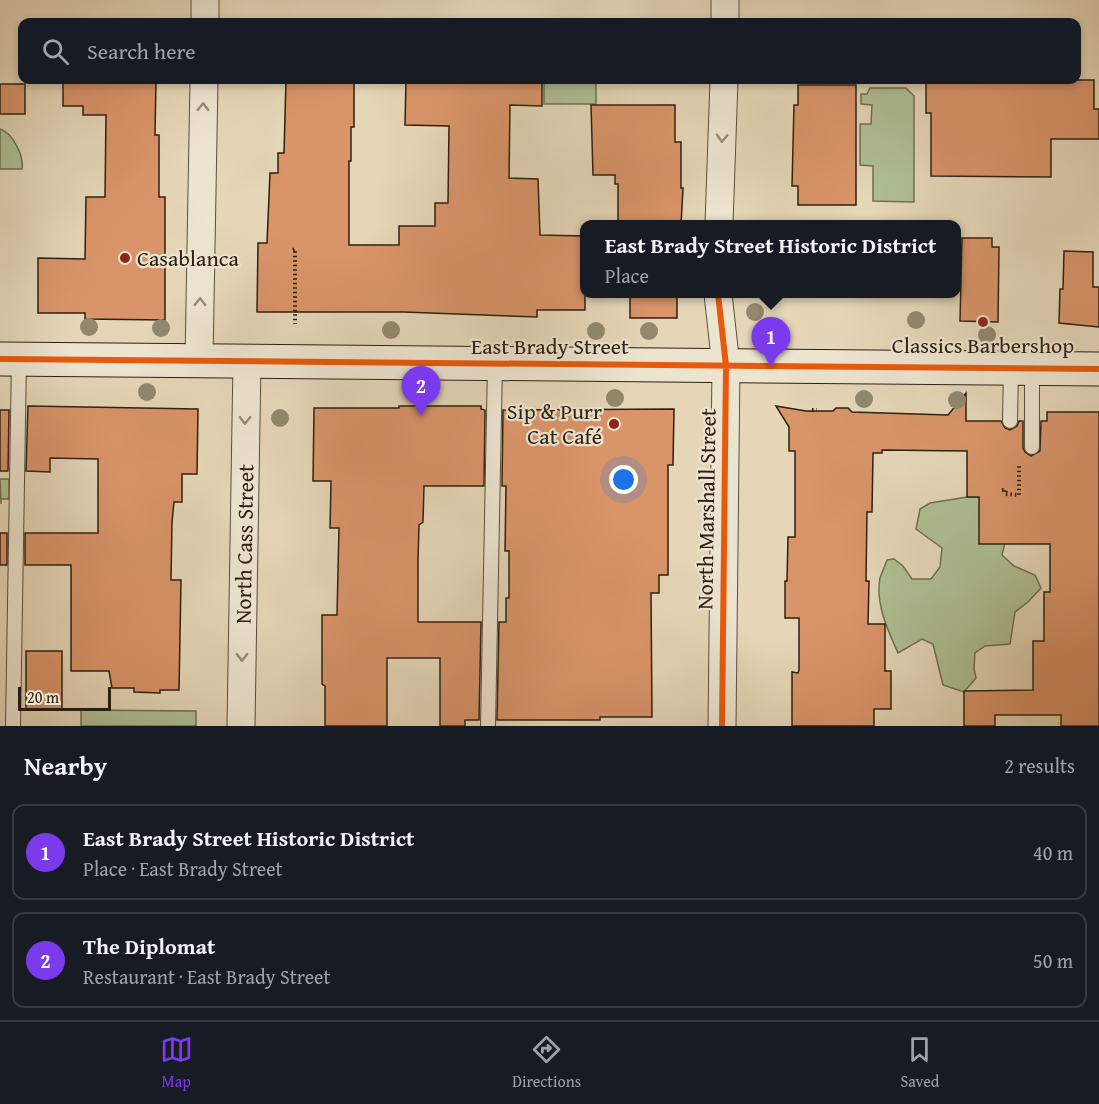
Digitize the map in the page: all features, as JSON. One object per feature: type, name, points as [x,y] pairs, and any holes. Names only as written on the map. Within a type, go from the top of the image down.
[{"type":"main road","name":"East Brady Street","points":[[9,359],[1099,369]]},
{"type":"street","points":[[205,0],[205,18]]},
{"type":"street","points":[[725,0],[725,18]]},
{"type":"street","points":[[199,360],[204,84]]},
{"type":"street","points":[[719,220],[724,84]]},
{"type":"street","name":"North Marshall Street","points":[[718,298],[726,366],[722,726]]},
{"type":"street","name":"North Cass Street","points":[[241,726],[246,361]]},
{"type":"lane","points":[[9,359],[13,726]]},
{"type":"lane","points":[[488,726],[495,363]]},
{"type":"lane","points":[[1010,421],[1021,368]]},
{"type":"lane","points":[[1021,368],[1032,447]]},
{"type":"path","points":[[293,250],[295,249],[295,324]]},
{"type":"path","points":[[1002,490],[1006,490],[1005,494],[1019,495],[1019,464]]},
{"type":"green space","points":[[544,84],[596,84],[596,104],[544,104]]},
{"type":"green space","points":[[870,88],[906,88],[914,96],[914,202],[873,201],[873,166],[860,165],[860,124],[871,124],[872,105],[861,104],[861,94],[867,94]]},
{"type":"green space","points":[[0,129],[9,135],[17,146],[22,169],[0,169]]},
{"type":"green space","points":[[0,479],[9,479],[9,499],[1,499],[1,504]]},
{"type":"green space","points":[[967,497],[1002,497],[1009,527],[1002,555],[1014,566],[1035,575],[1041,588],[1015,612],[1010,644],[985,646],[975,653],[976,678],[964,692],[943,685],[933,644],[922,639],[898,653],[883,617],[879,587],[887,560],[894,559],[903,566],[912,579],[931,579],[940,567],[942,548],[916,529],[920,509],[930,503]]},
{"type":"green space","points":[[81,710],[196,711],[196,726],[81,726]]},
{"type":"building","points":[[1081,80],[1094,80],[1094,109],[1099,109],[1099,139],[1051,139],[1051,177],[931,176],[931,113],[926,113],[926,84],[1081,84]]},
{"type":"building","points":[[0,84],[25,84],[25,114],[0,114]]},
{"type":"building","name":"Casablanca","points":[[63,84],[156,84],[155,135],[159,135],[159,197],[165,197],[165,320],[85,319],[85,313],[38,313],[38,258],[85,259],[86,197],[105,197],[106,115],[83,115],[83,106],[63,106]]},
{"type":"building","points":[[286,84],[354,84],[354,127],[351,127],[351,161],[349,161],[349,245],[399,245],[399,226],[435,226],[435,203],[448,203],[449,126],[405,125],[406,84],[542,84],[542,106],[510,105],[509,178],[538,179],[540,235],[580,236],[580,298],[585,298],[585,310],[537,310],[537,317],[404,312],[257,312],[258,243],[267,243],[270,173],[278,173],[278,153],[284,153]]},
{"type":"building","points":[[798,85],[856,85],[856,205],[798,205],[798,186],[792,186],[794,105],[798,105]]},
{"type":"building","points":[[591,105],[675,105],[675,142],[681,142],[681,188],[683,188],[681,220],[618,220],[618,184],[615,184],[615,175],[593,175]]},
{"type":"building","points":[[962,238],[992,238],[992,247],[999,247],[998,322],[960,321]]},
{"type":"building","points":[[1064,251],[1093,252],[1093,287],[1099,287],[1099,327],[1059,323]]},
{"type":"building","points":[[630,298],[677,298],[677,318],[630,318]]},
{"type":"building","points":[[966,393],[966,421],[1001,421],[1005,428],[1010,430],[1017,426],[1019,421],[1023,421],[1023,448],[1031,456],[1040,451],[1041,421],[1047,421],[1047,412],[1099,412],[1099,726],[1061,726],[1061,715],[995,715],[995,726],[964,726],[964,691],[1033,690],[1033,641],[1044,641],[1044,592],[1050,592],[1050,544],[979,544],[979,497],[967,497],[967,451],[882,450],[882,453],[873,453],[872,512],[867,512],[866,581],[869,581],[868,624],[885,624],[885,671],[891,671],[891,709],[874,709],[874,726],[792,726],[792,672],[798,673],[799,670],[799,618],[785,618],[785,581],[787,581],[788,537],[795,537],[795,451],[789,451],[789,427],[776,406],[806,411],[833,411],[836,408],[848,408],[852,412],[948,415]]},
{"type":"building","points":[[28,406],[198,409],[197,474],[182,474],[182,502],[174,502],[172,522],[171,580],[181,580],[179,690],[160,690],[160,693],[134,692],[134,688],[112,688],[109,671],[71,671],[71,565],[25,565],[25,533],[98,533],[98,459],[50,458],[50,472],[26,471]]},
{"type":"building","points":[[399,406],[481,406],[481,409],[485,410],[484,486],[424,486],[423,522],[419,525],[418,561],[418,622],[481,622],[479,720],[465,720],[465,726],[440,726],[440,658],[387,658],[387,726],[325,726],[325,686],[322,684],[322,615],[337,615],[339,528],[330,528],[331,481],[313,481],[314,408],[399,408]]},
{"type":"building","points":[[674,409],[673,465],[668,465],[668,575],[659,575],[659,593],[651,593],[652,717],[600,717],[600,720],[497,720],[499,622],[506,622],[506,598],[509,598],[509,551],[505,551],[506,486],[502,486],[503,410]]},
{"type":"building","points":[[0,410],[9,410],[8,471],[0,471]]},
{"type":"building","points":[[0,533],[7,533],[7,565],[0,565]]},
{"type":"building","points":[[26,651],[62,651],[62,710],[26,710]]},
{"type":"cycle path","points":[[718,298],[726,366],[722,726]]},
{"type":"cycle path","points":[[0,359],[1099,369]]},
{"type":"place","name":"Casablanca","points":[[125,258]]},
{"type":"place","name":"Classics Barbershop","points":[[983,322]]},
{"type":"place","name":"East Brady Street Historic District","points":[[771,367]]},
{"type":"place","name":"The Diplomat","points":[[421,416]]},
{"type":"place","name":"Sip & Purr Cat Café","points":[[614,424]]}]
